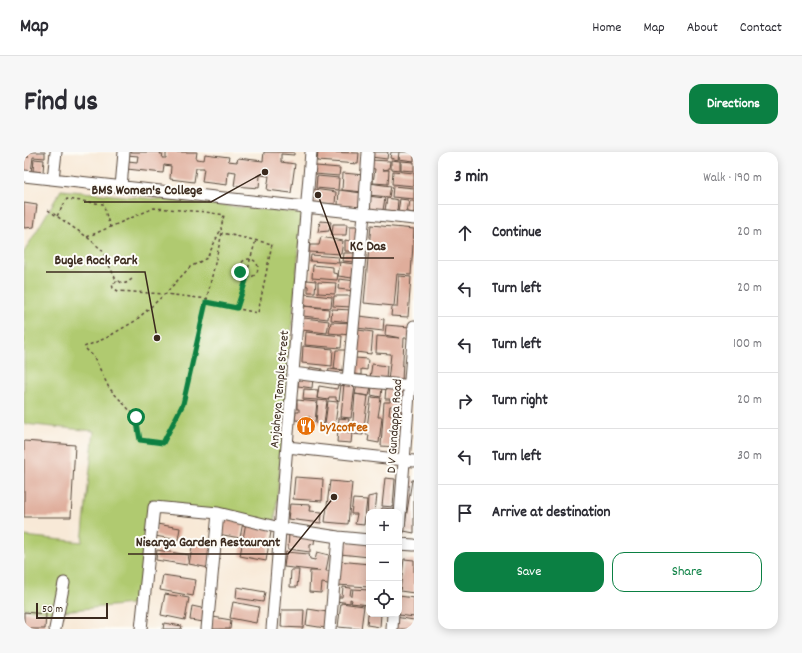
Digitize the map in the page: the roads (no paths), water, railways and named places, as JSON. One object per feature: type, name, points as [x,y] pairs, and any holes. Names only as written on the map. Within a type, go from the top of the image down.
[{"type":"street","points":[[53,179],[56,152]]},
{"type":"street","points":[[121,187],[124,152]]},
{"type":"street","name":"Anjaheya Temple Street","points":[[272,629],[311,152]]},
{"type":"street","points":[[348,380],[364,214],[368,152]]},
{"type":"street","points":[[24,176],[414,219]]},
{"type":"street","name":"D V Gundappa Road","points":[[402,509],[409,461],[414,326]]},
{"type":"street","points":[[293,373],[412,386]]},
{"type":"street","points":[[287,447],[409,461]]},
{"type":"street","points":[[141,629],[154,507],[218,513],[280,528],[366,540]]},
{"type":"street","points":[[207,629],[218,513]]},
{"type":"street","points":[[330,629],[338,537]]},
{"type":"street","points":[[402,544],[414,546]]},
{"type":"street","points":[[55,629],[64,584]]},
{"type":"street","points":[[392,629],[393,617]]},
{"type":"place","name":"BMS Women's College","points":[[265,172]]},
{"type":"place","name":"KC Das","points":[[318,195]]},
{"type":"place","name":"Bugle Rock Park","points":[[157,338]]},
{"type":"place","name":"by2coffee","points":[[306,426]]},
{"type":"place","name":"Nisarga Garden Restaurant","points":[[334,497]]}]
